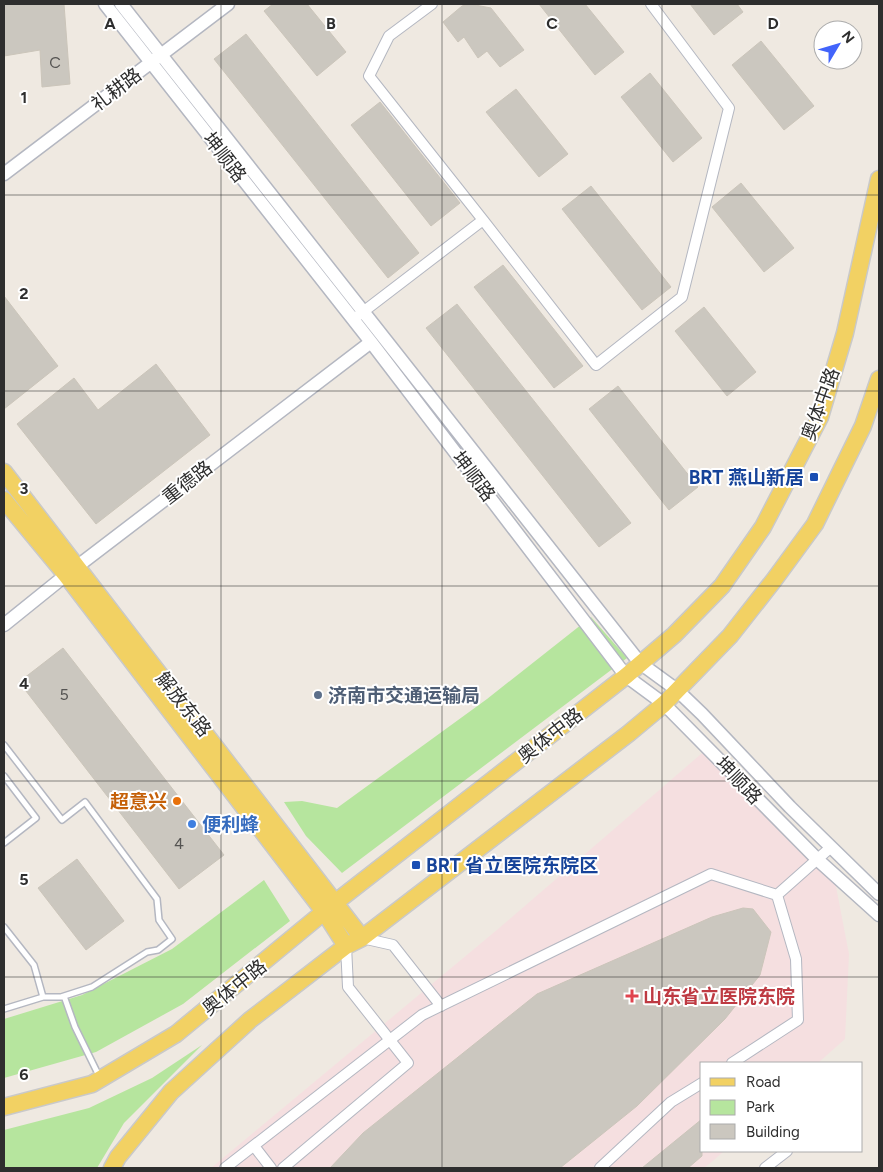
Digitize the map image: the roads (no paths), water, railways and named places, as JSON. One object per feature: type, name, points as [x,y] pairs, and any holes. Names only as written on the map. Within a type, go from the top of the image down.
[{"type":"main road","name":"奥体中路","points":[[4,1107],[92,1084],[176,1034],[330,907],[626,676],[674,635],[722,586],[763,527],[820,417],[845,333],[879,179]]},
{"type":"main road","name":"奥体中路","points":[[112,1168],[118,1157],[170,1092],[250,1020],[346,946],[362,938],[664,704],[730,636],[815,524],[864,426],[879,379]]},
{"type":"main road","name":"解放东路","points":[[4,472],[72,571],[330,907],[362,938]]},
{"type":"main road","name":"解放东路","points":[[4,500],[72,571]]},
{"type":"main road","name":"解放东路","points":[[330,907],[346,946]]},
{"type":"street","name":"坤顺路","points":[[104,4],[156,59],[358,316],[640,664],[677,690],[830,848],[879,894]]},
{"type":"street","name":"坤顺路","points":[[121,4],[156,59]]},
{"type":"street","name":"礼耕路","points":[[4,174],[228,4]]},
{"type":"street","points":[[432,4],[389,36],[369,76],[596,365],[682,298],[729,108],[651,4]]},
{"type":"street","points":[[358,316],[483,220]]},
{"type":"street","name":"坤顺路","points":[[358,316],[371,342],[626,676],[664,704],[818,860],[879,916]]},
{"type":"street","name":"重德路","points":[[4,625],[371,342]]},
{"type":"street","points":[[777,895],[830,848]]},
{"type":"street","points":[[225,1168],[422,1015],[711,874],[777,895]]},
{"type":"street","points":[[734,1062],[798,1020],[796,959],[777,895]]},
{"type":"street","points":[[362,938],[393,945],[441,1006]]},
{"type":"street","points":[[282,1168],[408,1063],[348,987],[346,946]]},
{"type":"street","points":[[600,1168],[671,1102],[700,1084]]},
{"type":"street","points":[[254,1146],[271,1168]]},
{"type":"street","points":[[766,1168],[786,1152]]},
{"type":"lane","points":[[4,746],[62,820],[85,802],[157,899],[159,920],[172,939],[158,950],[146,952],[92,987],[64,996],[43,997],[4,1009]]},
{"type":"lane","points":[[4,776],[36,818],[4,843]]},
{"type":"lane","points":[[4,927],[34,965],[43,997]]},
{"type":"lane","points":[[64,996],[74,1027],[101,1079]]},
{"type":"place","name":"BRT 燕山新居","points":[[814,477]]},
{"type":"place","name":"济南市交通运输局","points":[[318,695]]},
{"type":"place","name":"超意兴","points":[[177,801]]},
{"type":"place","name":"便利蜂","points":[[192,824]]},
{"type":"place","name":"BRT 省立医院东院区","points":[[416,865]]},
{"type":"place","name":"山东省立医院东院","points":[[632,996]]}]
